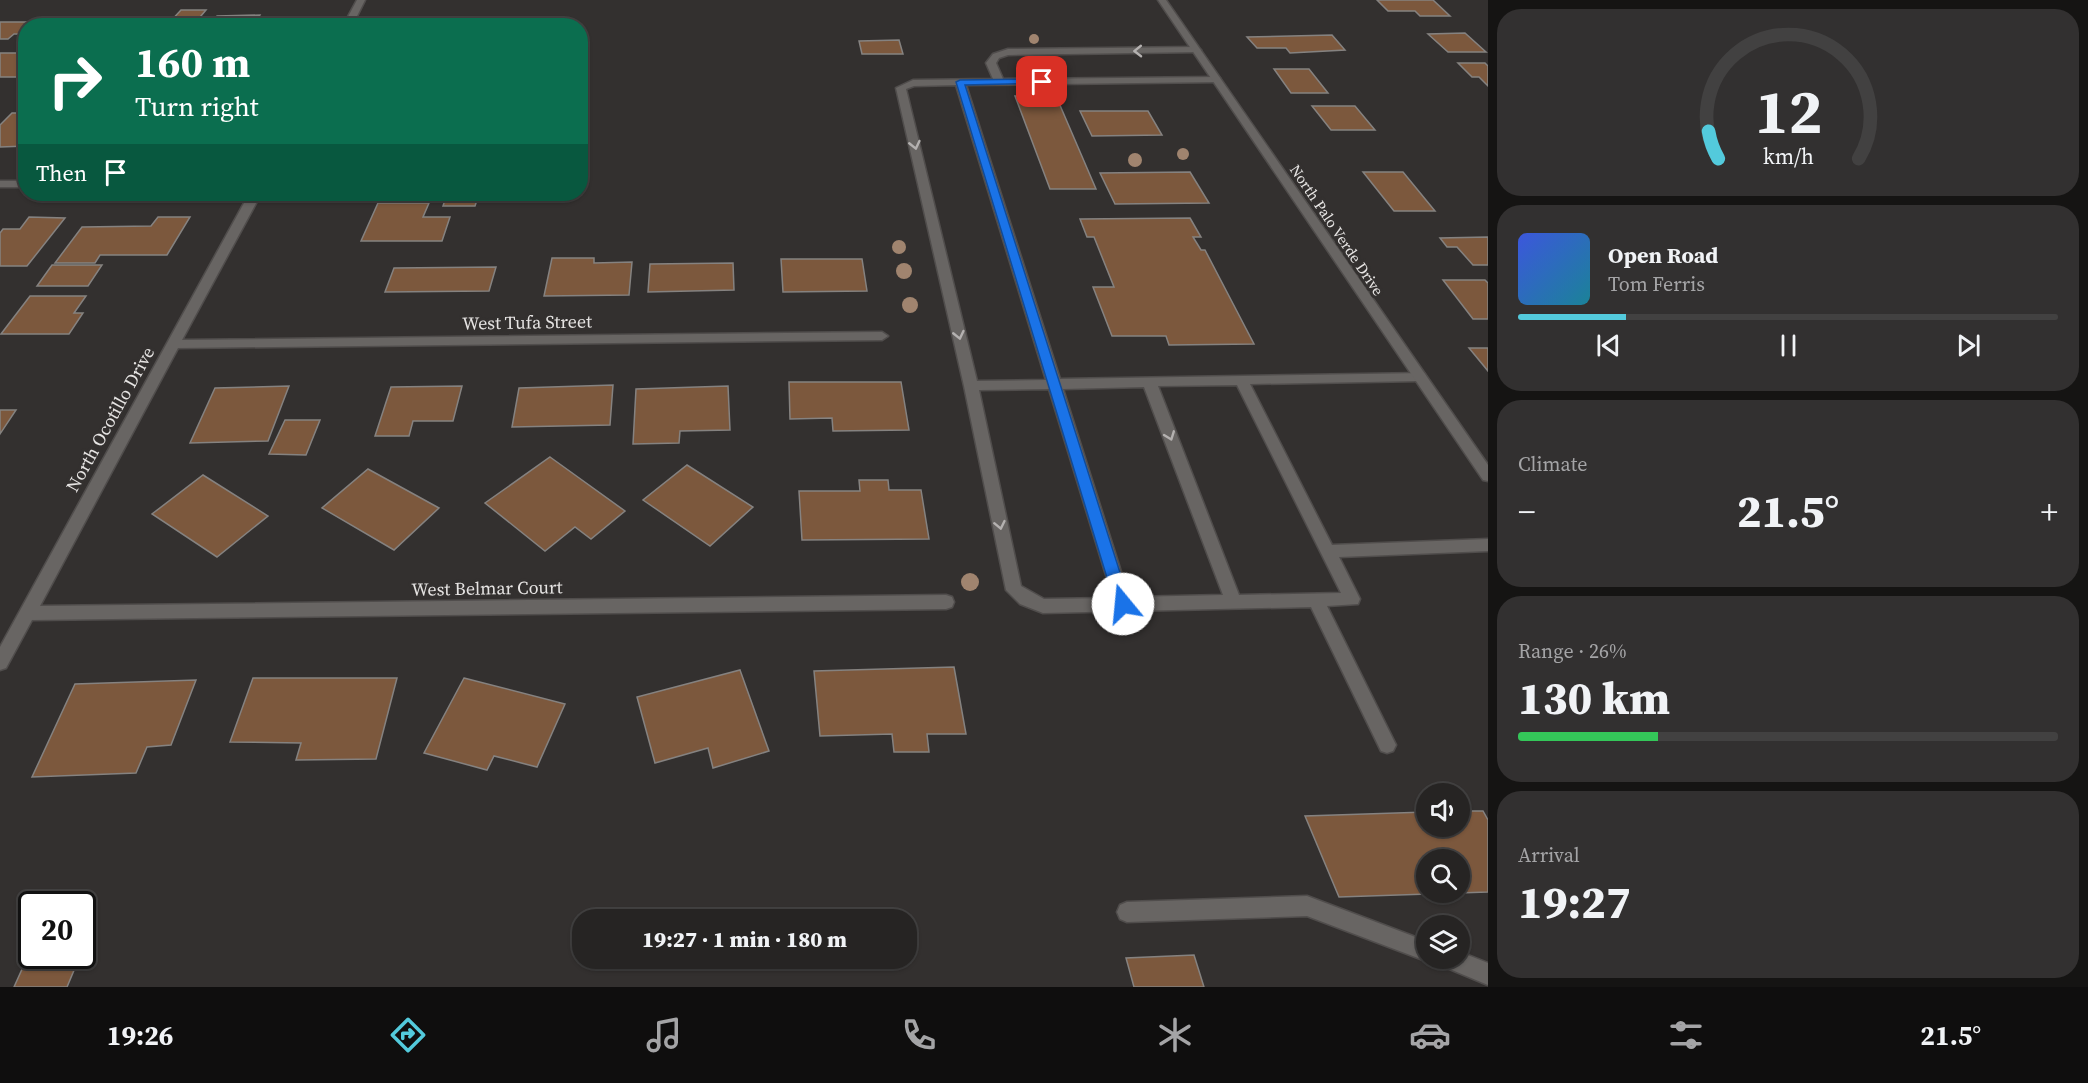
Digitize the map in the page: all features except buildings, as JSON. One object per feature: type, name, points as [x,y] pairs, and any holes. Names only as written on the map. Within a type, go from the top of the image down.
[{"type":"street","points":[[351,18],[361,0]]},
{"type":"street","name":"North Palo Verde Drive","points":[[1162,0],[1488,476]]},
{"type":"street","points":[[999,82],[991,63],[993,58],[999,54],[1196,50]]},
{"type":"street","points":[[1217,80],[913,83],[901,88],[971,386],[1014,590],[1026,599],[1043,606],[1352,599],[1241,379]]},
{"type":"street","points":[[960,82],[1123,604]]},
{"type":"street","points":[[0,184],[18,184]]},
{"type":"street","name":"North Ocotillo Drive","points":[[0,663],[251,201]]},
{"type":"street","name":"West Tufa Street","points":[[173,344],[882,336]]},
{"type":"street","points":[[971,386],[1419,376]]},
{"type":"street","points":[[1149,382],[1234,602]]},
{"type":"street","points":[[1327,550],[1488,545]]},
{"type":"street","points":[[1316,600],[1387,745]]},
{"type":"street","name":"West Belmar Court","points":[[28,613],[946,602]]},
{"type":"street","points":[[1127,912],[1307,906],[1416,947]]},
{"type":"street","points":[[1470,967],[1488,974]]},
{"type":"route","points":[[1042,82],[960,82],[1123,604]]}]
